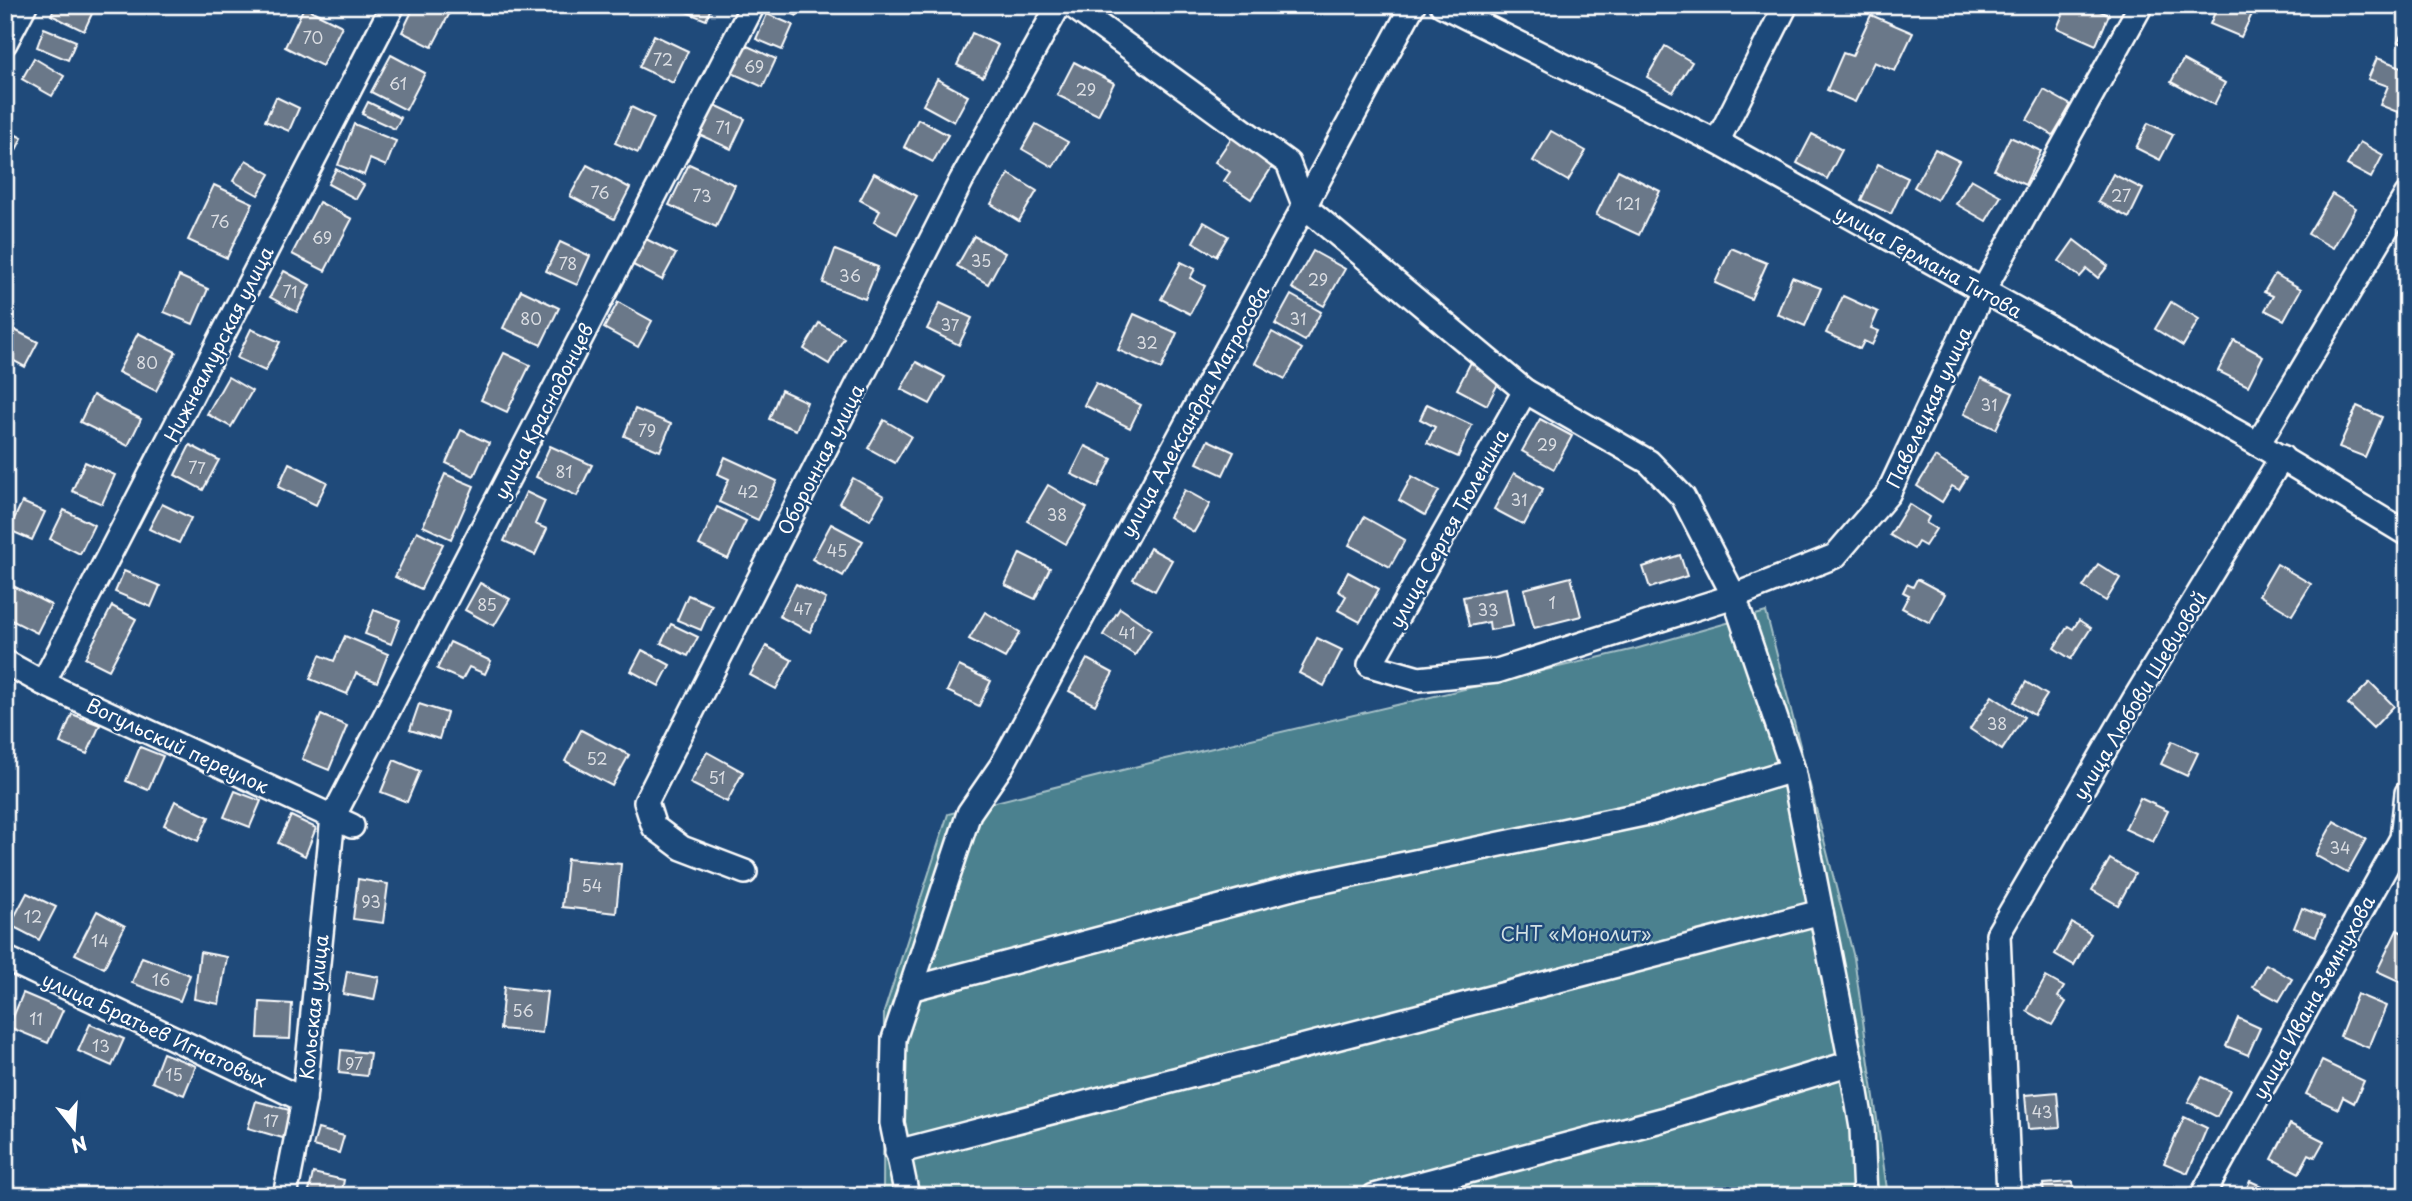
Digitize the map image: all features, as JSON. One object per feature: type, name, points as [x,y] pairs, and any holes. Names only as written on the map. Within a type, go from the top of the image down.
[{"type":"street","points":[[5,43],[25,5]]},
{"type":"street","name":"Нижнеамурская улица","points":[[43,683],[393,5]]},
{"type":"street","name":"улица Краснодонцев","points":[[342,821],[753,5]]},
{"type":"street","name":"Оборонная улица","points":[[745,872],[682,848],[654,827],[646,802],[961,181],[1059,5]]},
{"type":"street","points":[[1071,5],[1289,163],[1305,207],[1525,391],[1649,462],[1683,497],[1734,596],[1793,770],[1851,1063],[1862,1128],[1866,1196]]},
{"type":"street","name":"улица Александра Матросова","points":[[907,1196],[892,1124],[894,1039],[969,813],[1002,765],[1413,5]]},
{"type":"street","name":"улица Германа Титова","points":[[1442,5],[1717,142],[2282,457],[2407,534]]},
{"type":"street","points":[[1717,142],[1786,5]]},
{"type":"street","name":"Павелецкая улица","points":[[1370,665],[1419,679],[1497,671],[1734,596],[1835,556],[1888,494],[1983,291],[2141,5]]},
{"type":"street","points":[[2258,444],[2407,194]]},
{"type":"street","name":"улица Сергея Тюленина","points":[[1370,665],[1525,391]]},
{"type":"street","name":"улица Любови Шевцовой","points":[[2009,1196],[1998,934],[2134,700],[2282,457]]},
{"type":"street","name":"Вогульский переулок","points":[[5,662],[43,683],[342,821]]},
{"type":"street","points":[[910,989],[1300,886],[1653,812],[1793,770]]},
{"type":"street","name":"улица Ивана Земнухова","points":[[2202,1196],[2402,838],[2407,793]]},
{"type":"street","name":"Кольская улица","points":[[285,1196],[304,1100],[342,821]]},
{"type":"street","points":[[897,1152],[1821,912]]},
{"type":"street","name":"улица Братьев Игнатовых","points":[[5,958],[304,1100]]},
{"type":"street","points":[[1374,1196],[1669,1118],[1851,1063]]},
{"type":"green space","name":"СНТ «Монолит»","points":[[1766,612],[1854,958],[1888,1196],[883,1196],[884,1012],[948,814],[1166,759],[1635,649]]},
{"type":"building","points":[[56,5],[96,5],[84,31],[51,15]]},
{"type":"building","points":[[415,5],[454,5],[432,47],[402,32]]},
{"type":"building","points":[[677,5],[712,5],[706,20],[676,8]]},
{"type":"building","points":[[775,5],[802,5],[797,16]]},
{"type":"building","points":[[2067,5],[2087,5],[2109,15],[2096,45],[2057,28]]},
{"type":"building","points":[[2218,5],[2238,5],[2253,12],[2241,37],[2210,24]]},
{"type":"building","points":[[304,7],[342,26],[322,66],[285,47]]},
{"type":"building","points":[[767,14],[793,25],[782,50],[756,39]]},
{"type":"building","points":[[1871,15],[1913,33],[1895,71],[1874,62],[1855,102],[1827,90],[1843,53],[1852,56]]},
{"type":"building","points":[[2407,21],[2407,46],[2398,42]]},
{"type":"building","points":[[44,28],[76,41],[68,60],[37,47]]},
{"type":"building","points":[[972,33],[998,45],[983,77],[957,65]]},
{"type":"building","points":[[654,35],[688,51],[673,83],[639,67]]},
{"type":"building","points":[[745,45],[776,59],[763,87],[732,73]]},
{"type":"building","points":[[1665,46],[1692,62],[1673,92],[1647,77]]},
{"type":"building","points":[[391,55],[425,73],[406,110],[371,92]]},
{"type":"building","points":[[34,58],[64,76],[52,96],[22,79]]},
{"type":"building","points":[[2377,58],[2407,69],[2407,116],[2380,105],[2388,86],[2368,79]]},
{"type":"building","points":[[2183,60],[2225,83],[2214,105],[2171,82]]},
{"type":"building","points":[[1074,62],[1114,83],[1098,115],[1057,95]]},
{"type":"building","points":[[937,79],[968,96],[954,122],[923,105]]},
{"type":"building","points":[[2044,90],[2071,105],[2053,135],[2027,120]]},
{"type":"building","points":[[276,97],[299,108],[289,131],[265,121]]},
{"type":"building","points":[[368,102],[401,118],[395,129],[362,114]]},
{"type":"building","points":[[715,105],[745,119],[731,149],[700,135]]},
{"type":"building","points":[[631,107],[654,118],[638,153],[615,143]]},
{"type":"building","points":[[918,119],[948,135],[933,162],[904,147]]},
{"type":"building","points":[[2148,123],[2173,135],[2160,160],[2136,148]]},
{"type":"building","points":[[354,124],[396,141],[386,166],[370,159],[364,175],[338,165]]},
{"type":"building","points":[[1036,124],[1068,142],[1053,167],[1022,149]]},
{"type":"building","points":[[5,129],[22,138],[9,164],[5,162]]},
{"type":"building","points":[[1551,131],[1586,151],[1568,181],[1533,161]]},
{"type":"building","points":[[1812,134],[1842,150],[1827,179],[1797,163]]},
{"type":"building","points":[[1232,137],[1274,164],[1251,199],[1224,181],[1230,172],[1215,162]]},
{"type":"building","points":[[2010,137],[2041,151],[2025,185],[1994,170]]},
{"type":"building","points":[[2360,142],[2383,155],[2371,178],[2347,165]]},
{"type":"building","points":[[1935,149],[1959,161],[1937,200],[1914,187]]},
{"type":"building","points":[[246,160],[270,174],[258,195],[233,181]]},
{"type":"building","points":[[689,164],[735,185],[716,227],[669,205]]},
{"type":"building","points":[[1878,164],[1908,178],[1891,214],[1861,200]]},
{"type":"building","points":[[587,165],[630,188],[614,219],[570,196]]},
{"type":"building","points":[[336,169],[364,185],[356,199],[328,184]]},
{"type":"building","points":[[1618,170],[1660,191],[1639,235],[1596,215]]},
{"type":"building","points":[[874,173],[917,196],[897,234],[874,222],[880,211],[860,200]]},
{"type":"building","points":[[1009,174],[1037,191],[1019,221],[991,204]]},
{"type":"building","points":[[2113,174],[2143,189],[2129,218],[2098,202]]},
{"type":"building","points":[[1971,179],[2001,196],[1986,221],[1956,204]]},
{"type":"building","points":[[214,185],[253,203],[227,258],[188,240]]},
{"type":"building","points":[[2332,194],[2356,208],[2333,248],[2308,234]]},
{"type":"building","points":[[319,202],[352,219],[325,271],[292,254]]},
{"type":"building","points":[[1204,222],[1228,236],[1216,256],[1193,242]]},
{"type":"building","points":[[974,236],[1005,253],[988,284],[957,266]]},
{"type":"building","points":[[646,239],[676,254],[662,280],[633,265]]},
{"type":"building","points":[[2074,240],[2108,266],[2098,278],[2087,269],[2080,277],[2059,261]]},
{"type":"building","points":[[560,242],[590,256],[577,285],[546,271]]},
{"type":"building","points":[[1731,248],[1767,263],[1751,299],[1715,283]]},
{"type":"building","points":[[835,250],[878,267],[865,299],[823,283]]},
{"type":"building","points":[[1313,251],[1345,269],[1324,306],[1292,288]]},
{"type":"building","points":[[1181,262],[1195,269],[1190,278],[1205,286],[1190,314],[1161,299]]},
{"type":"building","points":[[284,271],[310,285],[297,312],[270,297]]},
{"type":"building","points":[[2275,274],[2301,289],[2284,320],[2265,310],[2273,296],[2264,292]]},
{"type":"building","points":[[179,276],[208,289],[193,324],[164,312]]},
{"type":"building","points":[[1792,277],[1821,288],[1805,326],[1777,314]]},
{"type":"building","points":[[521,290],[559,308],[541,345],[503,328]]},
{"type":"building","points":[[1291,295],[1321,312],[1305,341],[1275,324]]},
{"type":"building","points":[[1843,296],[1878,312],[1871,328],[1879,331],[1872,345],[1864,341],[1860,349],[1826,333]]},
{"type":"building","points":[[618,302],[652,321],[638,347],[604,328]]},
{"type":"building","points":[[2171,302],[2199,319],[2183,346],[2155,329]]},
{"type":"building","points":[[940,303],[972,318],[959,345],[927,329]]},
{"type":"building","points":[[1134,314],[1177,333],[1161,369],[1118,350]]},
{"type":"building","points":[[819,323],[844,338],[829,364],[804,349]]},
{"type":"building","points":[[5,325],[38,342],[25,367],[5,356]]},
{"type":"building","points":[[251,329],[280,342],[265,371],[237,358]]},
{"type":"building","points":[[1272,332],[1302,349],[1285,379],[1255,363]]},
{"type":"building","points":[[138,333],[176,352],[156,391],[118,372]]},
{"type":"building","points":[[2234,340],[2263,356],[2248,386],[2218,371]]},
{"type":"building","points":[[504,353],[530,365],[507,412],[481,400]]},
{"type":"building","points":[[916,362],[945,377],[930,404],[901,389]]},
{"type":"building","points":[[1471,362],[1501,378],[1487,405],[1457,389]]},
{"type":"building","points":[[228,377],[252,391],[231,427],[207,414]]},
{"type":"building","points":[[1981,378],[2013,393],[1996,429],[1964,414]]},
{"type":"building","points":[[1096,383],[1141,405],[1130,428],[1084,405]]},
{"type":"building","points":[[781,390],[807,402],[796,430],[769,419]]},
{"type":"building","points":[[93,395],[141,419],[128,446],[80,422]]},
{"type":"building","points":[[1427,404],[1472,425],[1458,457],[1427,443],[1435,427],[1420,419]]},
{"type":"building","points":[[2357,406],[2382,417],[2365,457],[2339,447]]},
{"type":"building","points":[[635,409],[671,424],[660,451],[624,436]]},
{"type":"building","points":[[1540,419],[1572,436],[1554,469],[1522,451]]},
{"type":"building","points":[[884,420],[911,436],[895,463],[868,448]]},
{"type":"building","points":[[461,430],[489,443],[474,476],[446,463]]},
{"type":"building","points":[[1208,440],[1234,452],[1223,475],[1197,463]]},
{"type":"building","points":[[190,445],[219,460],[203,490],[175,475]]},
{"type":"building","points":[[550,446],[592,465],[577,496],[536,477]]},
{"type":"building","points":[[1085,446],[1112,459],[1098,487],[1071,474]]},
{"type":"building","points":[[725,457],[777,481],[758,520],[719,502],[729,479],[718,474]]},
{"type":"building","points":[[1935,457],[1967,477],[1959,490],[1952,486],[1942,502],[1917,486]]},
{"type":"building","points":[[85,462],[115,475],[102,504],[72,491]]},
{"type":"building","points":[[289,463],[327,482],[316,505],[278,487]]},
{"type":"building","points":[[1514,473],[1543,489],[1524,525],[1494,509]]},
{"type":"building","points":[[445,474],[474,486],[451,539],[423,526]]},
{"type":"building","points":[[1412,476],[1439,491],[1425,515],[1399,500]]},
{"type":"building","points":[[853,478],[884,496],[870,520],[839,503]]},
{"type":"building","points":[[1048,485],[1087,508],[1066,544],[1027,521]]},
{"type":"building","points":[[1185,490],[1210,504],[1194,532],[1169,517]]},
{"type":"building","points":[[526,492],[545,501],[535,524],[547,529],[535,555],[504,541]]},
{"type":"building","points":[[22,502],[45,512],[32,540],[9,530]]},
{"type":"building","points":[[162,504],[191,518],[179,543],[149,529]]},
{"type":"building","points":[[1909,504],[1929,517],[1926,523],[1936,529],[1925,546],[1918,542],[1914,549],[1890,535]]},
{"type":"building","points":[[717,507],[746,521],[728,559],[699,545]]},
{"type":"building","points":[[64,510],[94,525],[80,554],[50,539]]},
{"type":"building","points":[[1364,517],[1405,540],[1390,567],[1349,545]]},
{"type":"building","points":[[831,524],[863,541],[843,576],[812,559]]},
{"type":"building","points":[[417,531],[443,544],[421,589],[395,577]]},
{"type":"building","points":[[1150,548],[1172,560],[1155,591],[1133,579]]},
{"type":"building","points":[[1020,553],[1050,568],[1035,599],[1005,585]]},
{"type":"building","points":[[1680,555],[1687,576],[1650,588],[1643,567]]},
{"type":"building","points":[[2098,564],[2120,578],[2106,601],[2083,587]]},
{"type":"building","points":[[2277,564],[2311,584],[2292,615],[2259,595]]},
{"type":"building","points":[[124,571],[160,586],[151,607],[115,592]]},
{"type":"building","points":[[1348,572],[1379,589],[1360,622],[1338,610],[1346,596],[1338,591]]},
{"type":"building","points":[[1571,577],[1581,616],[1534,628],[1524,589]]},
{"type":"building","points":[[1917,579],[1945,594],[1930,623],[1902,608],[1909,595],[1903,592],[1907,584],[1913,587]]},
{"type":"building","points":[[5,582],[51,605],[37,633],[5,617]]},
{"type":"building","points":[[480,583],[510,599],[494,626],[465,610]]},
{"type":"building","points":[[796,584],[826,599],[810,632],[779,616]]},
{"type":"building","points":[[1506,588],[1513,626],[1490,630],[1489,622],[1469,626],[1463,597]]},
{"type":"building","points":[[688,595],[712,605],[701,630],[677,620]]},
{"type":"building","points":[[112,606],[136,619],[109,670],[85,658]]},
{"type":"building","points":[[1120,608],[1151,629],[1135,655],[1103,635]]},
{"type":"building","points":[[374,610],[400,620],[391,644],[365,634]]},
{"type":"building","points":[[985,612],[1020,632],[1005,658],[969,639]]},
{"type":"building","points":[[2079,620],[2091,628],[2071,659],[2054,648],[2068,626],[2073,629]]},
{"type":"building","points":[[671,624],[698,637],[688,656],[661,643]]},
{"type":"building","points":[[345,636],[388,654],[377,682],[356,673],[347,694],[310,679],[320,655],[334,661]]},
{"type":"building","points":[[1317,638],[1342,650],[1324,686],[1299,673]]},
{"type":"building","points":[[450,642],[491,661],[485,674],[469,667],[462,680],[437,669]]},
{"type":"building","points":[[766,646],[792,660],[776,689],[750,675]]},
{"type":"building","points":[[642,650],[670,665],[659,686],[631,671]]},
{"type":"building","points":[[1087,659],[1113,673],[1095,705],[1069,691]]},
{"type":"building","points":[[959,666],[991,681],[979,706],[947,691]]},
{"type":"building","points":[[2026,682],[2047,695],[2034,715],[2014,702]]},
{"type":"building","points":[[2370,682],[2394,706],[2373,728],[2348,704]]},
{"type":"building","points":[[1992,696],[2024,717],[2002,750],[1970,729]]},
{"type":"building","points":[[419,704],[447,713],[439,739],[410,730]]},
{"type":"building","points":[[72,714],[100,725],[87,754],[60,743]]},
{"type":"building","points":[[321,715],[347,726],[329,770],[302,759]]},
{"type":"building","points":[[581,730],[629,755],[612,786],[565,761]]},
{"type":"building","points":[[2172,741],[2198,753],[2187,776],[2161,764]]},
{"type":"building","points":[[140,747],[163,756],[148,790],[126,781]]},
{"type":"building","points":[[707,752],[743,772],[727,802],[690,783]]},
{"type":"building","points":[[394,760],[420,771],[407,802],[381,792]]},
{"type":"building","points":[[235,791],[261,801],[250,827],[224,817]]},
{"type":"building","points":[[2140,798],[2168,811],[2153,842],[2125,829]]},
{"type":"building","points":[[175,801],[209,817],[198,841],[164,825]]},
{"type":"building","points":[[291,816],[316,828],[305,856],[278,843]]},
{"type":"building","points":[[2334,821],[2366,839],[2347,873],[2315,855]]},
{"type":"building","points":[[567,859],[621,864],[616,913],[562,907]]},
{"type":"building","points":[[2110,859],[2135,874],[2118,905],[2092,890]]},
{"type":"building","points":[[358,879],[388,884],[383,923],[353,919]]},
{"type":"building","points":[[27,893],[56,907],[39,940],[10,925]]},
{"type":"building","points":[[2302,908],[2324,917],[2316,936],[2294,928]]},
{"type":"building","points":[[97,911],[125,926],[104,968],[75,954]]},
{"type":"building","points":[[2072,923],[2091,934],[2074,965],[2055,954]]},
{"type":"building","points":[[2397,930],[2407,935],[2407,971],[2401,982],[2377,971]]},
{"type":"building","points":[[200,952],[227,957],[219,1004],[194,999]]},
{"type":"building","points":[[142,957],[190,975],[180,1001],[132,983]]},
{"type":"building","points":[[2266,964],[2292,979],[2279,1001],[2253,987]]},
{"type":"building","points":[[347,971],[379,977],[374,1000],[343,994]]},
{"type":"building","points":[[2046,977],[2064,987],[2058,997],[2066,1002],[2052,1025],[2027,1011]]},
{"type":"building","points":[[504,987],[547,992],[542,1033],[500,1029]]},
{"type":"building","points":[[23,993],[63,1010],[48,1043],[9,1027]]},
{"type":"building","points":[[2357,994],[2386,1006],[2369,1048],[2340,1036]]},
{"type":"building","points":[[260,1002],[292,1004],[290,1039],[258,1038]]},
{"type":"building","points":[[2238,1018],[2260,1028],[2248,1055],[2226,1046]]},
{"type":"building","points":[[90,1024],[124,1039],[112,1066],[78,1051]]},
{"type":"building","points":[[341,1050],[370,1053],[367,1076],[339,1073]]},
{"type":"building","points":[[163,1053],[196,1066],[184,1095],[152,1082]]},
{"type":"building","points":[[2322,1061],[2364,1081],[2354,1103],[2343,1097],[2338,1109],[2306,1094]]},
{"type":"building","points":[[2202,1077],[2230,1090],[2217,1117],[2188,1102]]},
{"type":"building","points":[[2057,1092],[2060,1127],[2028,1129],[2025,1095]]},
{"type":"building","points":[[256,1101],[293,1111],[286,1139],[248,1128]]},
{"type":"building","points":[[2184,1117],[2207,1128],[2188,1173],[2164,1163]]},
{"type":"building","points":[[2290,1124],[2324,1141],[2315,1157],[2309,1154],[2299,1173],[2272,1159]]},
{"type":"building","points":[[318,1129],[344,1136],[339,1153],[313,1146]]},
{"type":"building","points":[[313,1173],[344,1180],[341,1196],[308,1196]]},
{"type":"building","points":[[2250,1181],[2284,1196],[2243,1196]]},
{"type":"building","points":[[2073,1182],[2074,1196],[2044,1196],[2043,1184]]}]
